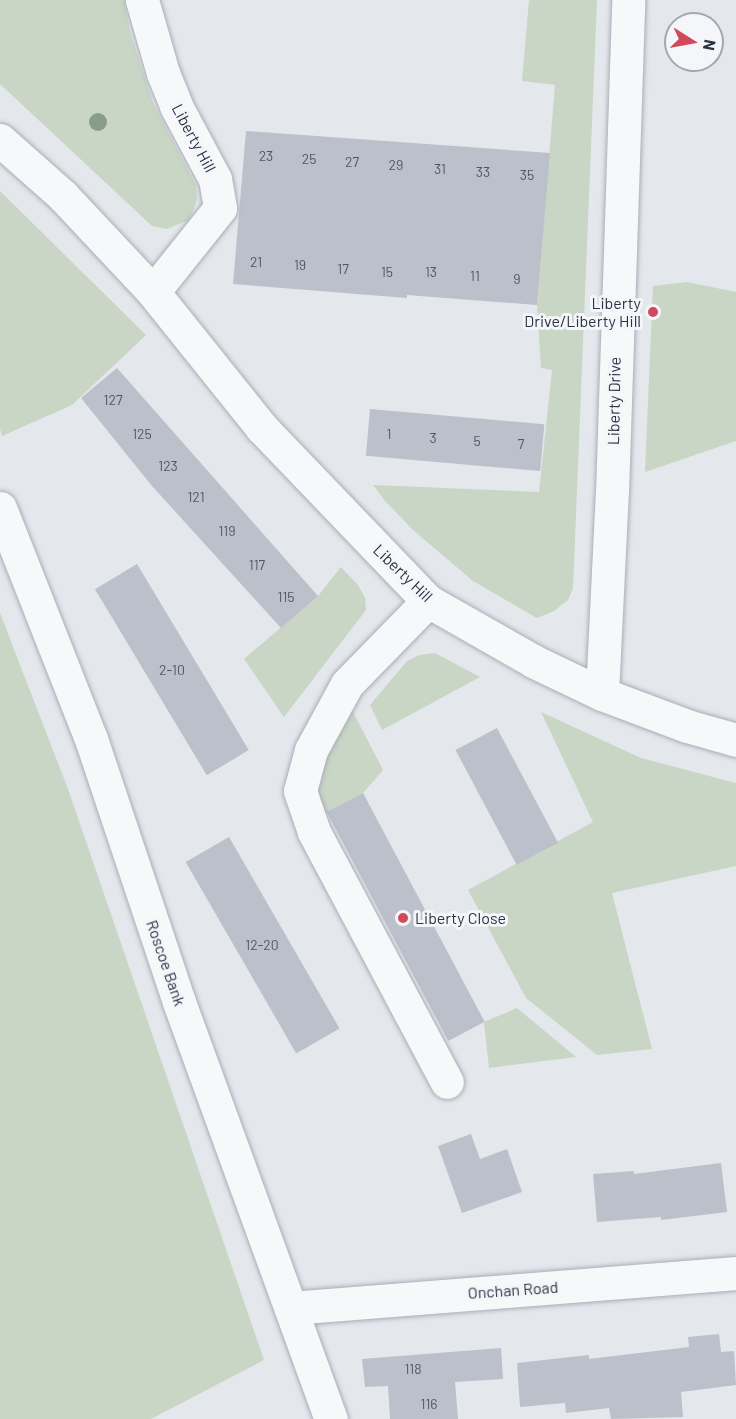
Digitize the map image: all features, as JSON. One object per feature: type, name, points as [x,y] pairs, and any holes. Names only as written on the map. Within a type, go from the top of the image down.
[{"type":"street","name":"Liberty Hill","points":[[142,0],[163,73],[176,105],[215,179],[220,208],[153,292]]},
{"type":"street","name":"Liberty Drive","points":[[602,694],[612,492],[628,0]]},
{"type":"street","name":"Liberty Hill","points":[[0,140],[63,196],[153,292],[262,428],[428,601],[533,661],[602,694],[687,726],[736,740]]},
{"type":"street","name":"Roscoe Bank","points":[[0,508],[91,739],[179,1002],[331,1419]]},
{"type":"street","points":[[428,601],[347,684],[311,750],[300,791],[314,832],[447,1082]]},
{"type":"street","name":"Onchan Road","points":[[291,1308],[736,1273]]},
{"type":"green space","points":[[0,0],[124,0],[130,32],[153,103],[196,185],[197,200],[189,220],[167,229],[152,226],[0,84]]},
{"type":"green space","points":[[529,0],[597,0],[573,588],[568,600],[554,611],[537,618],[473,581],[413,530],[373,485],[539,492],[552,370],[541,368],[537,305],[555,85],[522,81]]},
{"type":"green space","points":[[0,191],[146,335],[72,405],[2,436],[0,429]]},
{"type":"green space","points":[[687,282],[736,292],[736,441],[645,472],[653,286]]},
{"type":"green space","points":[[341,567],[358,585],[365,598],[366,610],[284,717],[244,659],[318,596]]},
{"type":"green space","points":[[0,613],[68,789],[264,1360],[151,1419],[0,1419]]},
{"type":"green space","points":[[435,653],[480,677],[382,730],[370,705],[407,661],[419,655]]},
{"type":"green space","points":[[352,710],[383,770],[363,793],[323,815],[317,777],[322,756]]},
{"type":"green space","points":[[541,712],[641,758],[736,783],[736,866],[612,893],[652,1049],[597,1055],[526,998],[468,890],[593,822]]},
{"type":"green space","points":[[517,1008],[576,1057],[489,1068],[484,1022]]},
{"type":"building","points":[[246,131],[550,153],[537,305],[407,295],[407,298],[233,284]]},
{"type":"building","points":[[117,368],[318,596],[281,628],[152,486],[81,398]]},
{"type":"building","points":[[370,409],[544,424],[540,471],[366,456]]},
{"type":"building","points":[[137,564],[249,750],[207,775],[95,589]]},
{"type":"building","points":[[497,728],[558,843],[517,865],[456,750]]},
{"type":"building","name":"Liberty Close","points":[[363,793],[485,1022],[448,1041],[327,812]]},
{"type":"building","points":[[229,837],[340,1028],[296,1053],[186,862]]},
{"type":"building","points":[[471,1134],[480,1159],[507,1149],[522,1192],[462,1213],[438,1146]]},
{"type":"building","points":[[721,1163],[727,1212],[661,1220],[661,1217],[597,1222],[593,1174],[634,1171],[634,1174]]},
{"type":"building","points":[[719,1334],[721,1352],[734,1351],[736,1385],[681,1392],[683,1417],[611,1419],[609,1408],[566,1413],[565,1403],[520,1407],[517,1363],[589,1355],[589,1359],[689,1347],[688,1337]]},
{"type":"building","points":[[501,1348],[503,1379],[455,1382],[458,1419],[390,1419],[388,1386],[365,1387],[362,1359]]},
{"type":"place","name":"Liberty Drive/Liberty Hill","points":[[653,312]]},
{"type":"place","name":"Liberty Close","points":[[403,918]]}]
